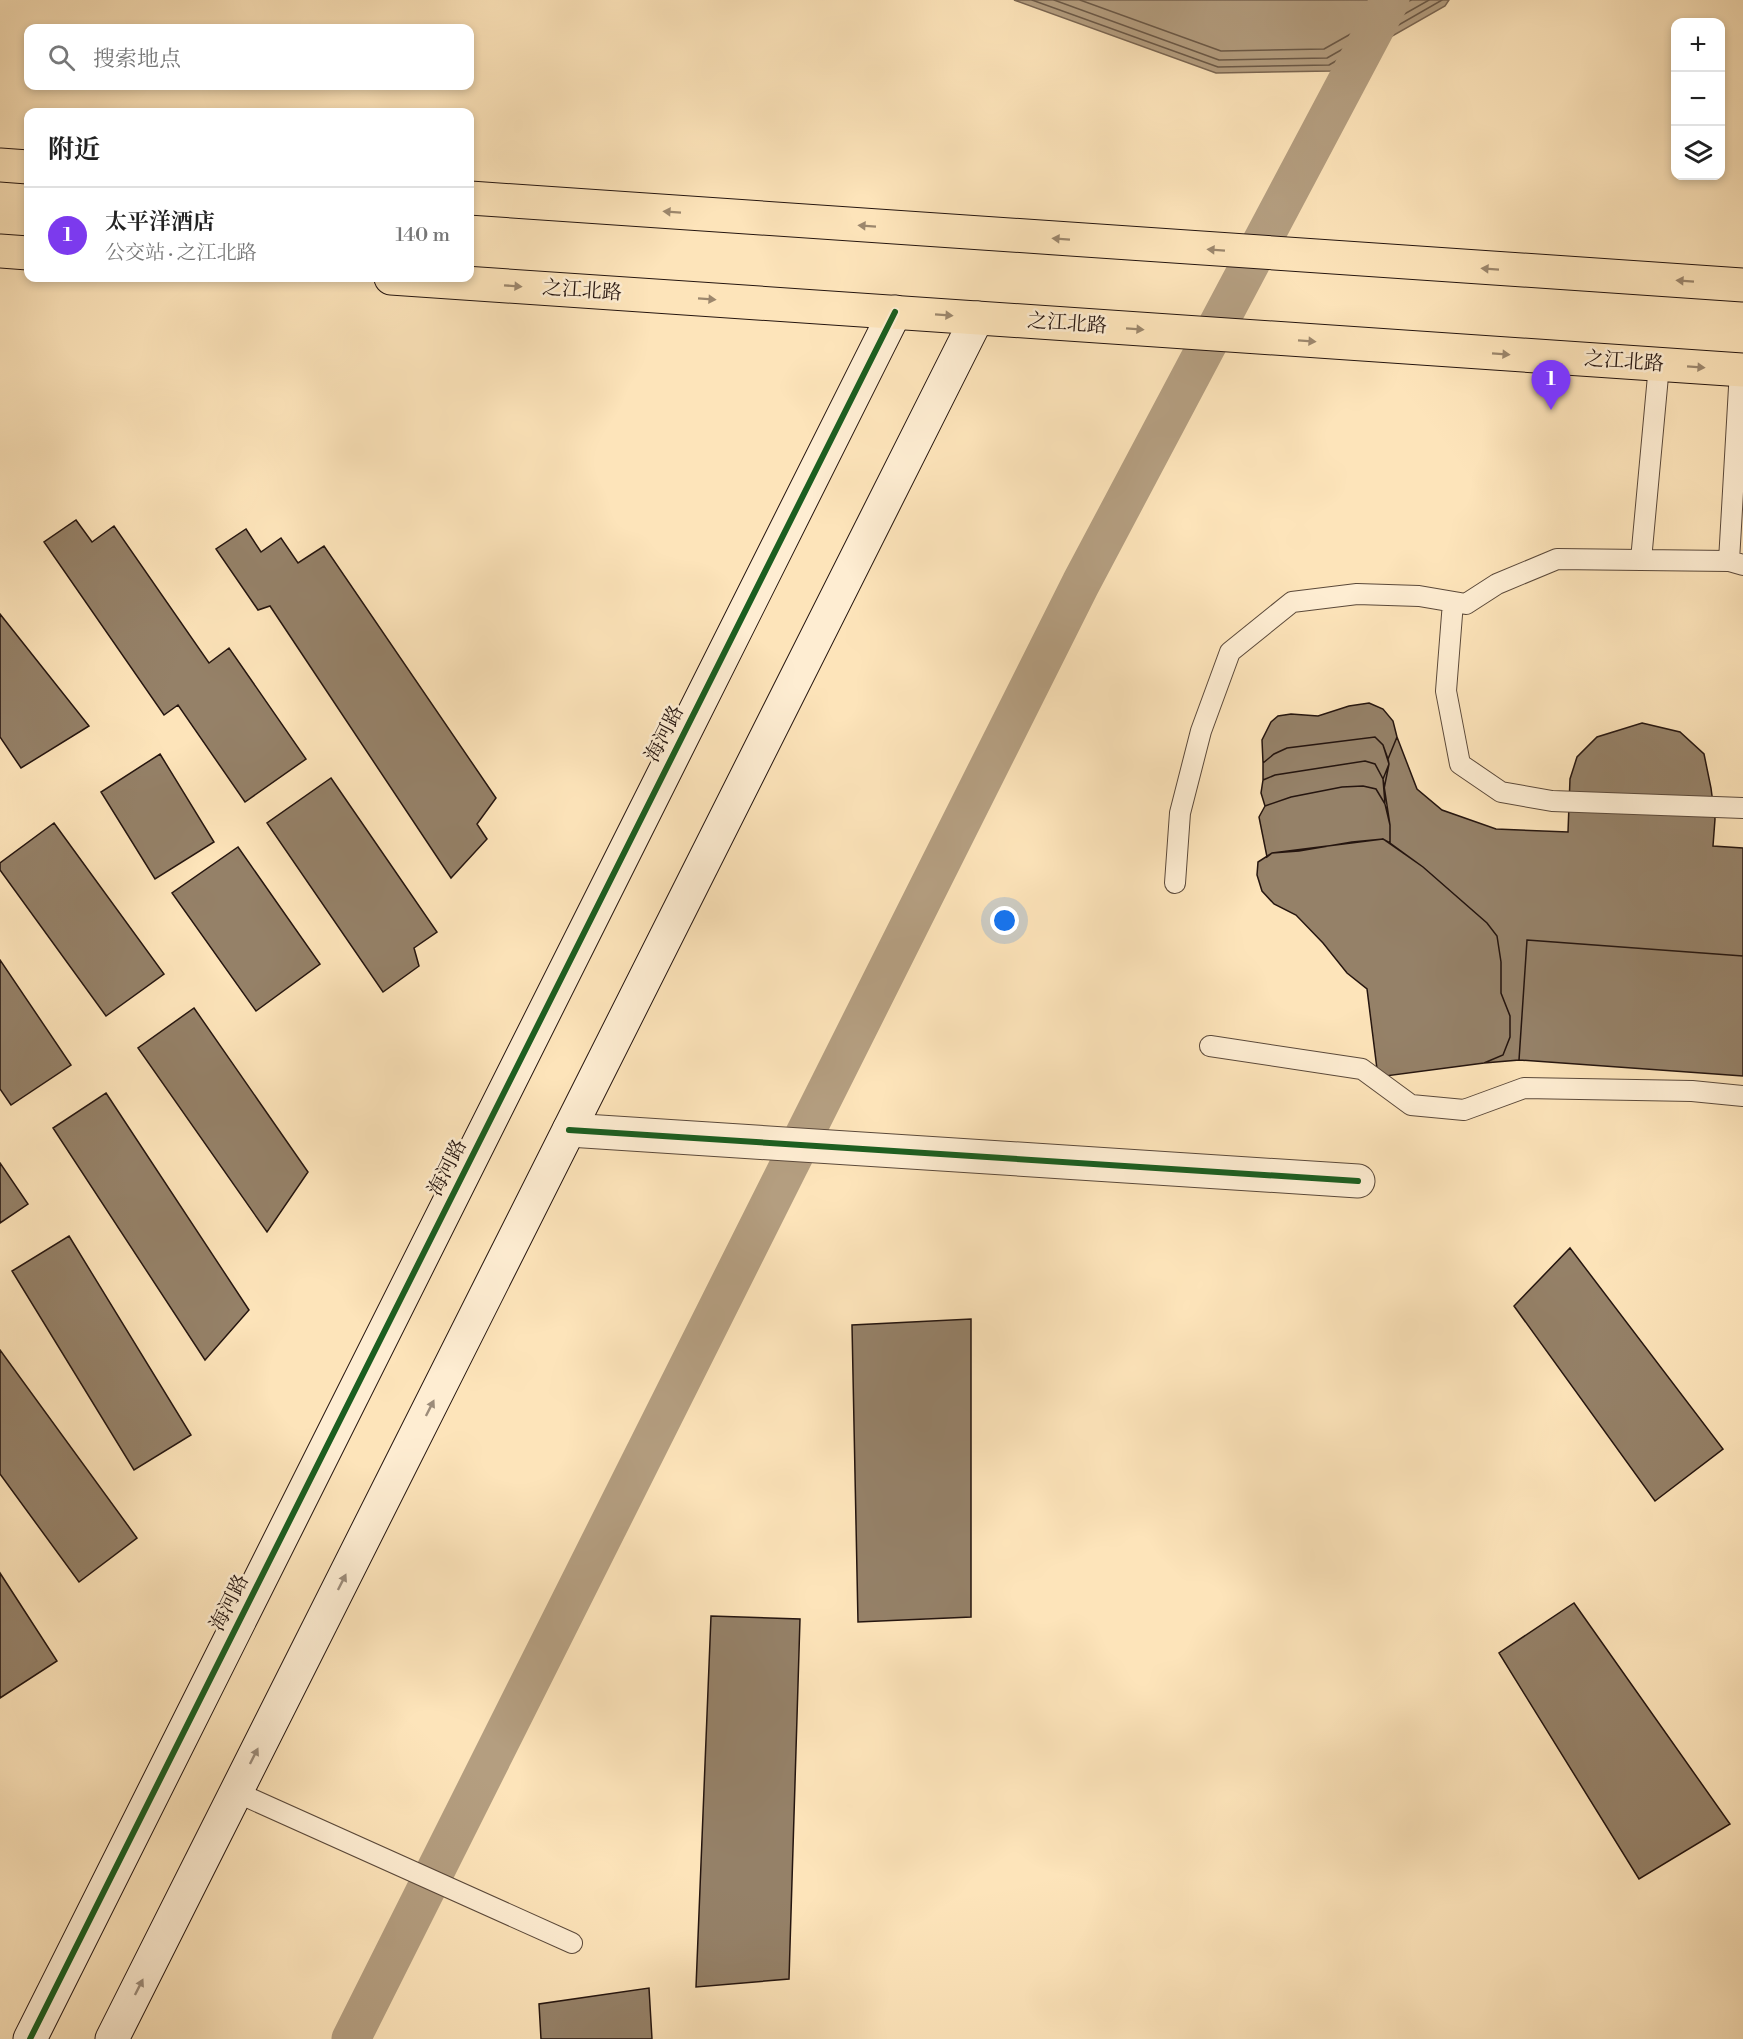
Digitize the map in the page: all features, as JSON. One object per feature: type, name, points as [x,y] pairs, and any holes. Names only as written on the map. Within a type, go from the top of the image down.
[{"type":"main road","points":[[0,165],[24,167]]},
{"type":"main road","points":[[474,198],[1743,285]]},
{"type":"main road","points":[[0,251],[24,253]]},
{"type":"main road","name":"之江北路","points":[[450,282],[1742,370]]},
{"type":"street","name":"海河路","points":[[30,2039],[895,312]]},
{"type":"street","points":[[112,2039],[977,318]]},
{"type":"street","points":[[569,1130],[1358,1180]]},
{"type":"lane","points":[[1641,560],[1659,364]]},
{"type":"lane","points":[[1175,883],[1180,813],[1201,731],[1230,652],[1292,602],[1357,594],[1419,596],[1466,604],[1497,584],[1557,560],[1736,563],[1742,370]]},
{"type":"lane","points":[[1454,602],[1446,691],[1460,764],[1501,792],[1552,801],[1743,808]]},
{"type":"lane","points":[[1210,1046],[1362,1069],[1411,1105],[1464,1110],[1524,1088],[1692,1091],[1743,1096]]},
{"type":"lane","points":[[236,1792],[564,1940]]},
{"type":"water","points":[[1014,0],[1449,0],[1445,6],[1331,71],[1216,73]]},
{"type":"building","points":[[76,520],[92,542],[114,526],[209,663],[229,648],[306,759],[245,802],[178,705],[164,715],[44,542]]},
{"type":"building","points":[[246,529],[261,552],[281,538],[298,563],[324,546],[496,798],[477,824],[487,839],[451,878],[270,606],[258,610],[216,549]]},
{"type":"building","points":[[0,614],[89,726],[21,768],[0,737]]},
{"type":"building","points":[[1369,703],[1383,709],[1393,721],[1397,737],[1388,759],[1383,745],[1375,737],[1287,748],[1274,754],[1263,763],[1262,740],[1271,722],[1278,716],[1291,714],[1318,716],[1349,706]]},
{"type":"building","points":[[1642,723],[1680,732],[1704,754],[1715,819],[1713,846],[1743,848],[1743,956],[1527,940],[1519,1060],[1484,1063],[1503,1055],[1510,1037],[1510,1016],[1501,993],[1501,962],[1497,936],[1487,923],[1423,867],[1390,843],[1390,825],[1383,779],[1397,737],[1417,789],[1442,810],[1496,829],[1568,832],[1570,779],[1577,757],[1597,737]]},
{"type":"building","points":[[1375,737],[1383,745],[1389,764],[1384,789],[1383,779],[1375,764],[1365,761],[1275,775],[1263,780],[1263,763],[1274,754],[1287,748]]},
{"type":"building","points":[[160,754],[214,842],[155,879],[101,792]]},
{"type":"building","points":[[1365,761],[1375,764],[1383,779],[1385,804],[1376,789],[1363,786],[1342,787],[1291,797],[1265,806],[1261,793],[1263,780],[1275,775]]},
{"type":"building","points":[[331,778],[437,932],[414,948],[419,966],[383,992],[267,823]]},
{"type":"building","points":[[1363,786],[1376,789],[1385,804],[1390,825],[1390,843],[1383,839],[1352,842],[1272,853],[1267,857],[1259,817],[1265,806],[1291,797],[1342,787]]},
{"type":"building","points":[[54,823],[164,974],[106,1016],[0,870],[0,863]]},
{"type":"building","points":[[1383,839],[1423,867],[1487,923],[1497,936],[1501,962],[1501,993],[1510,1016],[1510,1037],[1503,1055],[1484,1063],[1378,1077],[1367,989],[1347,973],[1296,915],[1274,904],[1262,891],[1257,875],[1258,862],[1272,853]]},
{"type":"building","points":[[238,847],[320,964],[256,1011],[172,893]]},
{"type":"building","points":[[1527,940],[1743,956],[1743,1076],[1519,1060]]},
{"type":"building","points":[[0,960],[71,1065],[11,1105],[0,1089]]},
{"type":"building","points":[[194,1008],[308,1172],[267,1232],[138,1048]]},
{"type":"building","points":[[106,1093],[249,1310],[205,1360],[53,1128]]},
{"type":"building","points":[[0,1163],[28,1204],[0,1223]]},
{"type":"building","points":[[69,1236],[191,1435],[134,1470],[12,1271]]},
{"type":"building","points":[[1570,1248],[1723,1449],[1655,1501],[1514,1306]]},
{"type":"building","points":[[971,1319],[971,1617],[858,1622],[852,1325]]},
{"type":"building","points":[[0,1350],[137,1538],[79,1582],[0,1474]]},
{"type":"building","points":[[0,1573],[57,1661],[0,1698]]},
{"type":"building","points":[[1574,1603],[1730,1824],[1639,1879],[1499,1653]]},
{"type":"building","points":[[711,1616],[800,1619],[789,1979],[696,1987]]},
{"type":"building","points":[[649,1988],[652,2039],[541,2039],[539,2004]]},
{"type":"waterway","points":[[351,2039],[1081,583],[1390,0]]},
{"type":"cycle path","points":[[30,2039],[895,312]]},
{"type":"cycle path","points":[[569,1130],[1358,1181]]},
{"type":"place","name":"太平洋酒店","points":[[1551,410]]}]
